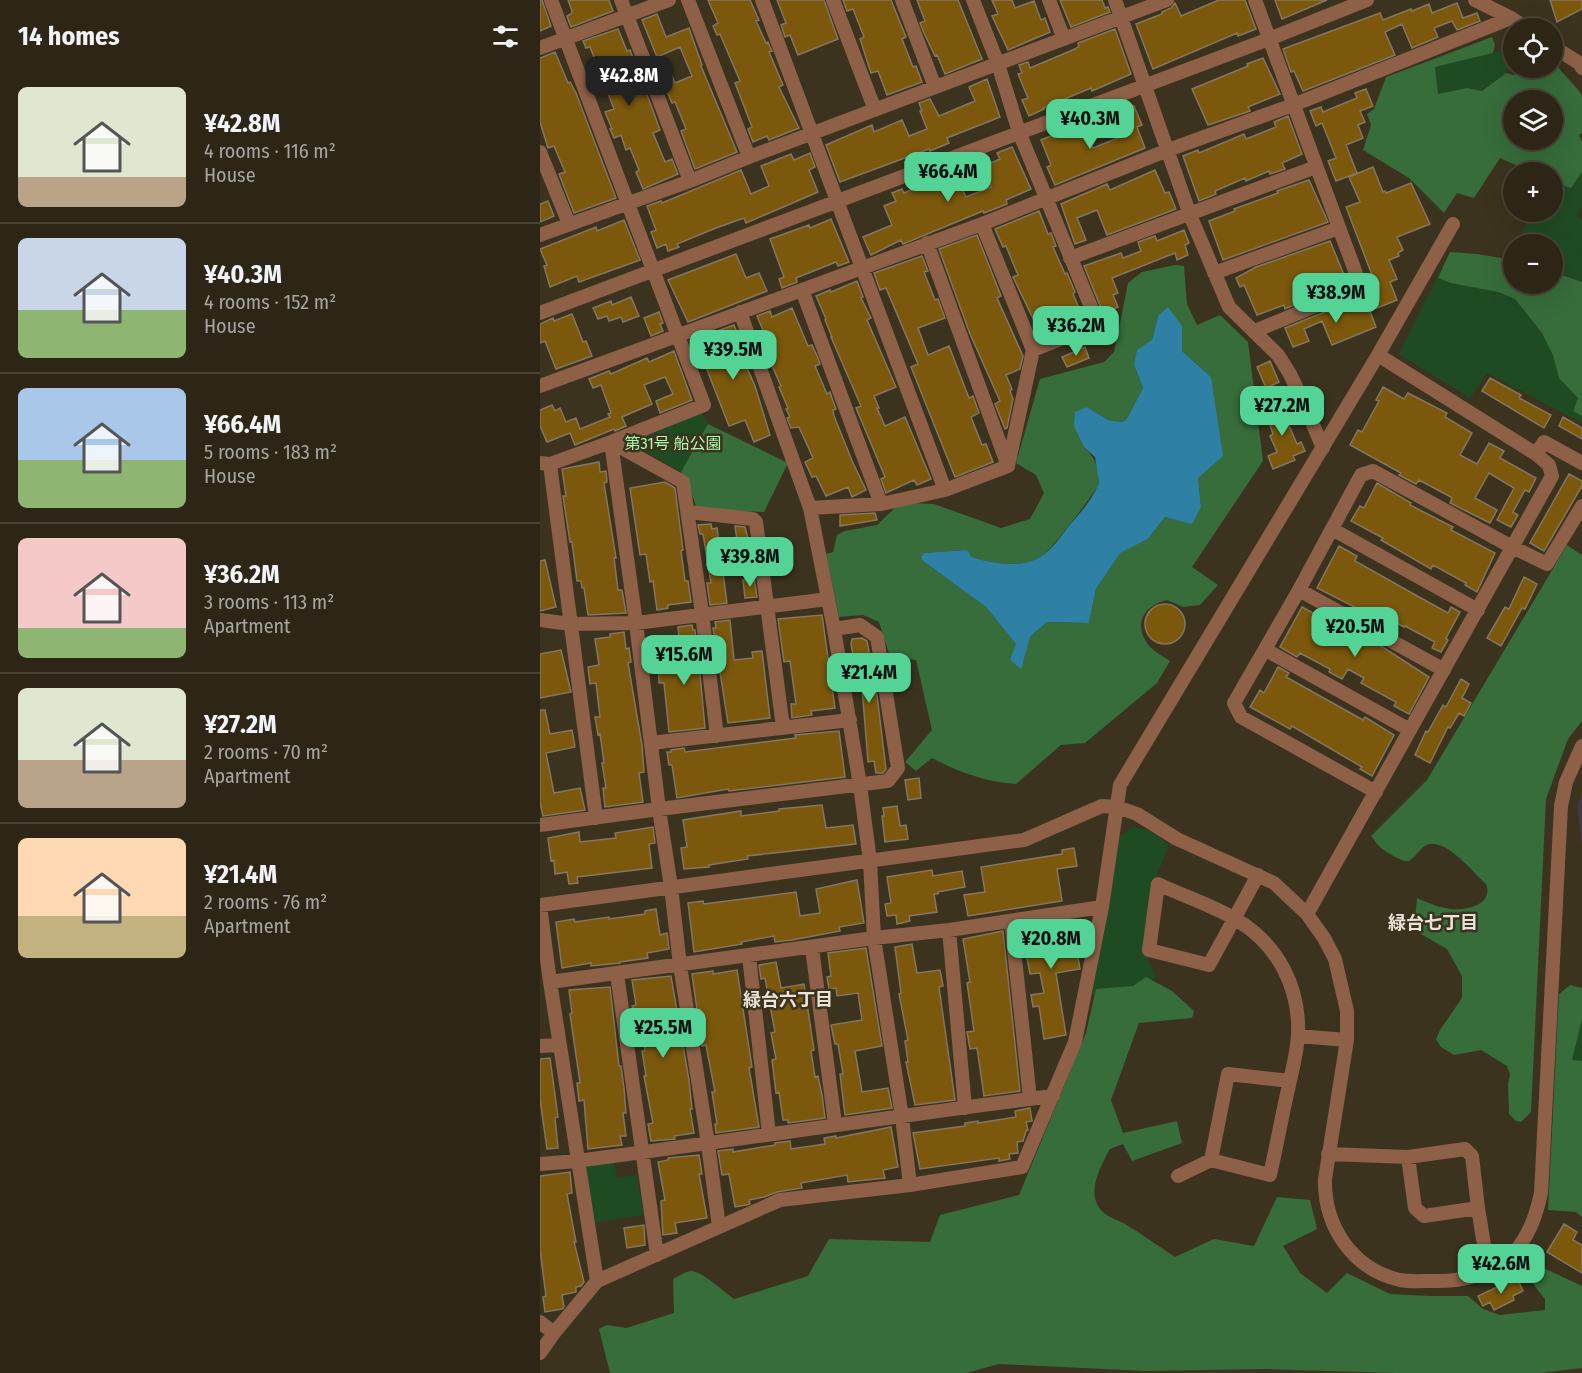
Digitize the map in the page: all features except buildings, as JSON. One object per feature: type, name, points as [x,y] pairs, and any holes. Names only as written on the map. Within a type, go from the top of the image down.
[{"type":"street","points":[[551,0],[568,39],[676,336],[704,405],[611,442],[545,464],[570,624],[596,818]]},
{"type":"street","points":[[621,0],[690,181]]},
{"type":"street","points":[[540,48],[669,0]]},
{"type":"street","points":[[688,0],[749,157]]},
{"type":"street","points":[[762,0],[945,490]]},
{"type":"street","points":[[833,0],[875,110]]},
{"type":"street","points":[[902,0],[935,87]]},
{"type":"street","points":[[973,0],[998,64],[1019,132],[1098,324],[1033,350]]},
{"type":"street","points":[[1049,0],[1064,39]]},
{"type":"street","points":[[1114,0],[1190,215],[1229,307],[1278,355],[1290,374],[1323,448]]},
{"type":"street","points":[[540,235],[690,181],[1167,0]]},
{"type":"street","points":[[1255,0],[1360,287],[1255,331]]},
{"type":"street","points":[[540,313],[1367,0]]},
{"type":"street","points":[[1475,0],[1491,4],[1511,18]]},
{"type":"street","points":[[540,386],[982,224],[1168,150],[1293,105],[1503,21]]},
{"type":"street","points":[[1563,53],[1581,65]]},
{"type":"street","points":[[540,152],[569,224]]},
{"type":"street","points":[[1070,258],[1316,167]]},
{"type":"street","points":[[982,224],[1033,350],[1008,466]]},
{"type":"street","points":[[540,1353],[597,1281],[780,1200],[910,1185],[1022,1167],[1075,1042],[1102,906],[1120,785],[1323,448],[1453,224]]},
{"type":"street","points":[[1214,273],[1339,228]]},
{"type":"street","points":[[927,243],[1008,466]]},
{"type":"street","points":[[802,290],[880,504]]},
{"type":"street","points":[[740,312],[810,508],[834,629],[860,786],[870,861],[874,938],[902,1117],[910,1185]]},
{"type":"street","points":[[1307,914],[1552,476],[1549,465],[1536,454],[1378,355]]},
{"type":"street","points":[[611,442],[683,482],[717,736]]},
{"type":"street","points":[[611,442],[680,965],[719,1227]]},
{"type":"street","points":[[1536,454],[1544,442],[1582,463]]},
{"type":"street","points":[[810,508],[880,504],[945,490],[1008,466]]},
{"type":"street","points":[[1376,792],[1241,717],[1234,703],[1266,650],[1361,475],[1373,471],[1547,564],[1582,506]]},
{"type":"street","points":[[688,512],[753,519],[756,522],[783,727]]},
{"type":"street","points":[[1332,529],[1478,610]]},
{"type":"street","points":[[1299,590],[1444,670]]},
{"type":"street","points":[[540,620],[570,624],[636,623],[828,599]]},
{"type":"street","points":[[540,825],[659,808],[888,781],[898,768],[877,638],[860,625],[834,629]]},
{"type":"street","points":[[1266,650],[1410,730]]},
{"type":"street","points":[[651,743],[850,720]]},
{"type":"street","points":[[597,1281],[540,906],[1024,840],[1102,806],[1117,807],[1137,814],[1177,839],[1274,883],[1307,914],[1324,938],[1335,959],[1347,1011],[1347,1040],[1328,1154],[1324,1197],[1335,1231],[1345,1246],[1372,1269],[1403,1280],[1440,1281],[1474,1277],[1493,1268],[1511,1256],[1525,1239],[1536,1218],[1541,1193],[1561,806],[1566,782],[1582,746]]},
{"type":"street","points":[[1178,1176],[1211,1160],[1270,1175],[1298,1036],[1297,1007],[1292,984],[1281,962],[1269,946],[1235,919],[1158,884],[1149,950],[1209,965],[1235,919],[1258,875]]},
{"type":"street","points":[[550,982],[948,930],[1102,906]]},
{"type":"street","points":[[1011,921],[1030,1099]]},
{"type":"street","points":[[948,930],[965,1108]]},
{"type":"street","points":[[812,948],[835,1124]]},
{"type":"street","points":[[749,956],[769,1134]]},
{"type":"street","points":[[617,974],[657,1255]]},
{"type":"street","points":[[1298,1036],[1347,1040]]},
{"type":"street","points":[[540,1046],[560,1045]]},
{"type":"street","points":[[1211,1160],[1228,1074],[1290,1081]]},
{"type":"street","points":[[540,1164],[642,1153],[835,1124],[1053,1096]]},
{"type":"street","points":[[1328,1154],[1408,1157],[1465,1149],[1472,1156],[1486,1257],[1493,1268]]},
{"type":"street","points":[[1408,1157],[1415,1208],[1424,1216],[1478,1208]]},
{"type":"street","points":[[540,1322],[554,1333]]},
{"type":"shaded area","points":[[1582,793],[1582,847],[1577,806]]},
{"type":"green space","points":[[1492,37],[1495,45],[1493,53],[1435,67],[1438,94],[1467,88],[1482,91],[1503,75],[1503,78],[1563,78],[1563,73],[1582,97],[1582,133],[1579,135],[1582,142],[1582,172],[1571,188],[1563,185],[1563,162],[1509,162],[1500,158],[1474,198],[1457,193],[1444,213],[1409,178],[1363,150],[1371,125],[1367,114],[1374,109],[1386,77]]},
{"type":"green space","points":[[1503,50],[1503,75],[1482,91],[1467,88],[1438,94],[1435,67]]},
{"type":"green space","points":[[1582,172],[1582,207],[1577,217],[1582,220],[1582,282],[1563,275],[1563,234],[1521,234],[1527,222],[1563,222],[1563,185],[1571,188]]},
{"type":"green space","points":[[1450,252],[1477,254],[1503,275],[1503,294],[1524,294],[1582,349],[1582,423],[1487,373],[1470,398],[1399,354]]},
{"type":"green space","points":[[1450,252],[1503,258],[1503,294],[1563,294],[1563,275],[1582,282],[1582,416],[1573,411],[1578,398],[1559,378],[1553,355],[1542,333],[1515,299],[1498,292],[1451,283],[1438,278]]},
{"type":"green space","points":[[1175,265],[1184,266],[1187,304],[1197,325],[1220,315],[1248,342],[1263,461],[1192,567],[1218,585],[1200,605],[1183,607],[1167,600],[1146,612],[1141,624],[1145,639],[1152,649],[1170,661],[1157,683],[1085,743],[1061,745],[1016,784],[972,776],[932,758],[916,771],[905,762],[932,730],[916,660],[890,657],[879,622],[863,615],[839,617],[826,554],[833,552],[837,535],[845,531],[877,525],[897,506],[910,503],[934,504],[1001,528],[1030,519],[1044,493],[1036,475],[1016,463],[1040,379],[1104,362],[1114,352],[1128,283],[1142,272]],"holes":[[[1158,316],[1182,326],[1182,351],[1211,377],[1198,478],[1201,507],[1165,517],[1148,539],[1120,552],[1096,589],[1089,623],[1047,622],[1030,637],[1016,644],[986,607],[923,561],[921,557],[925,553],[967,550],[972,557],[999,563],[1018,564],[1045,553],[1098,486],[1099,475],[1096,465],[1084,447],[1087,407],[1108,420],[1122,422],[1126,420],[1143,388],[1134,365],[1152,340]]]},
{"type":"green space","name":"第31号 船公園","points":[[696,413],[703,414],[708,424],[681,472],[628,441]]},
{"type":"green space","points":[[708,424],[788,463],[764,512],[697,509],[687,480],[681,472]]},
{"type":"green space","points":[[1567,545],[1582,555],[1582,721],[1568,739],[1546,799],[1531,1112],[1521,1122],[1516,1121],[1509,1114],[1510,1075],[1507,1066],[1481,1050],[1454,1055],[1441,1047],[1436,1039],[1462,998],[1462,976],[1447,949],[1414,930],[1417,898],[1445,908],[1467,908],[1481,903],[1485,898],[1486,884],[1442,846],[1427,845],[1412,859],[1406,861],[1382,849],[1371,836],[1427,780]]},
{"type":"green space","points":[[1134,827],[1152,832],[1169,845],[1156,878],[1146,955],[1156,977],[1126,993],[1092,994],[1120,836]]},
{"type":"green space","points":[[1146,977],[1172,991],[1194,1011],[1192,1018],[1139,1023],[1111,1100],[1123,1133],[1177,1121],[1182,1143],[1132,1161],[1123,1144],[1110,1149],[1098,1173],[1094,1190],[1098,1206],[1104,1213],[1175,1257],[1214,1239],[1254,1246],[1277,1197],[1310,1200],[1317,1229],[1283,1246],[1300,1273],[1327,1293],[1347,1273],[1390,1294],[1468,1296],[1483,1309],[1500,1315],[1545,1310],[1545,1299],[1522,1270],[1533,1263],[1582,1286],[1582,1368],[1540,1373],[1394,1373],[1265,1369],[1145,1371],[999,1364],[966,1373],[610,1373],[599,1329],[607,1325],[626,1328],[674,1313],[673,1279],[685,1273],[697,1272],[734,1299],[808,1276],[829,1239],[930,1242],[940,1215],[1019,1195],[1086,1033],[1096,989],[1133,986]]},
{"type":"green space","points":[[1570,985],[1582,988],[1582,1019],[1572,1060],[1582,1061],[1582,1217],[1576,1212],[1548,1210],[1559,994]]},
{"type":"green space","points":[[1582,1003],[1582,1079],[1568,1059]]},
{"type":"green space","points":[[614,1162],[617,1178],[637,1175],[644,1215],[592,1223],[582,1167]]},
{"type":"water","points":[[1168,307],[1182,326],[1182,351],[1211,377],[1223,456],[1198,478],[1201,507],[1192,524],[1165,517],[1148,539],[1120,553],[1096,589],[1089,623],[1047,622],[1030,637],[1021,669],[1010,660],[1016,644],[986,607],[923,561],[921,557],[924,553],[967,550],[972,557],[999,563],[1018,564],[1035,559],[1052,548],[1088,502],[1099,482],[1095,457],[1084,447],[1074,426],[1075,412],[1087,407],[1108,420],[1122,422],[1126,420],[1143,388],[1134,365],[1137,350],[1152,340],[1158,316]]},
{"type":"district","name":"緑台七丁目","points":[[1433,923]]},
{"type":"district","name":"緑台六丁目","points":[[788,1000]]}]
